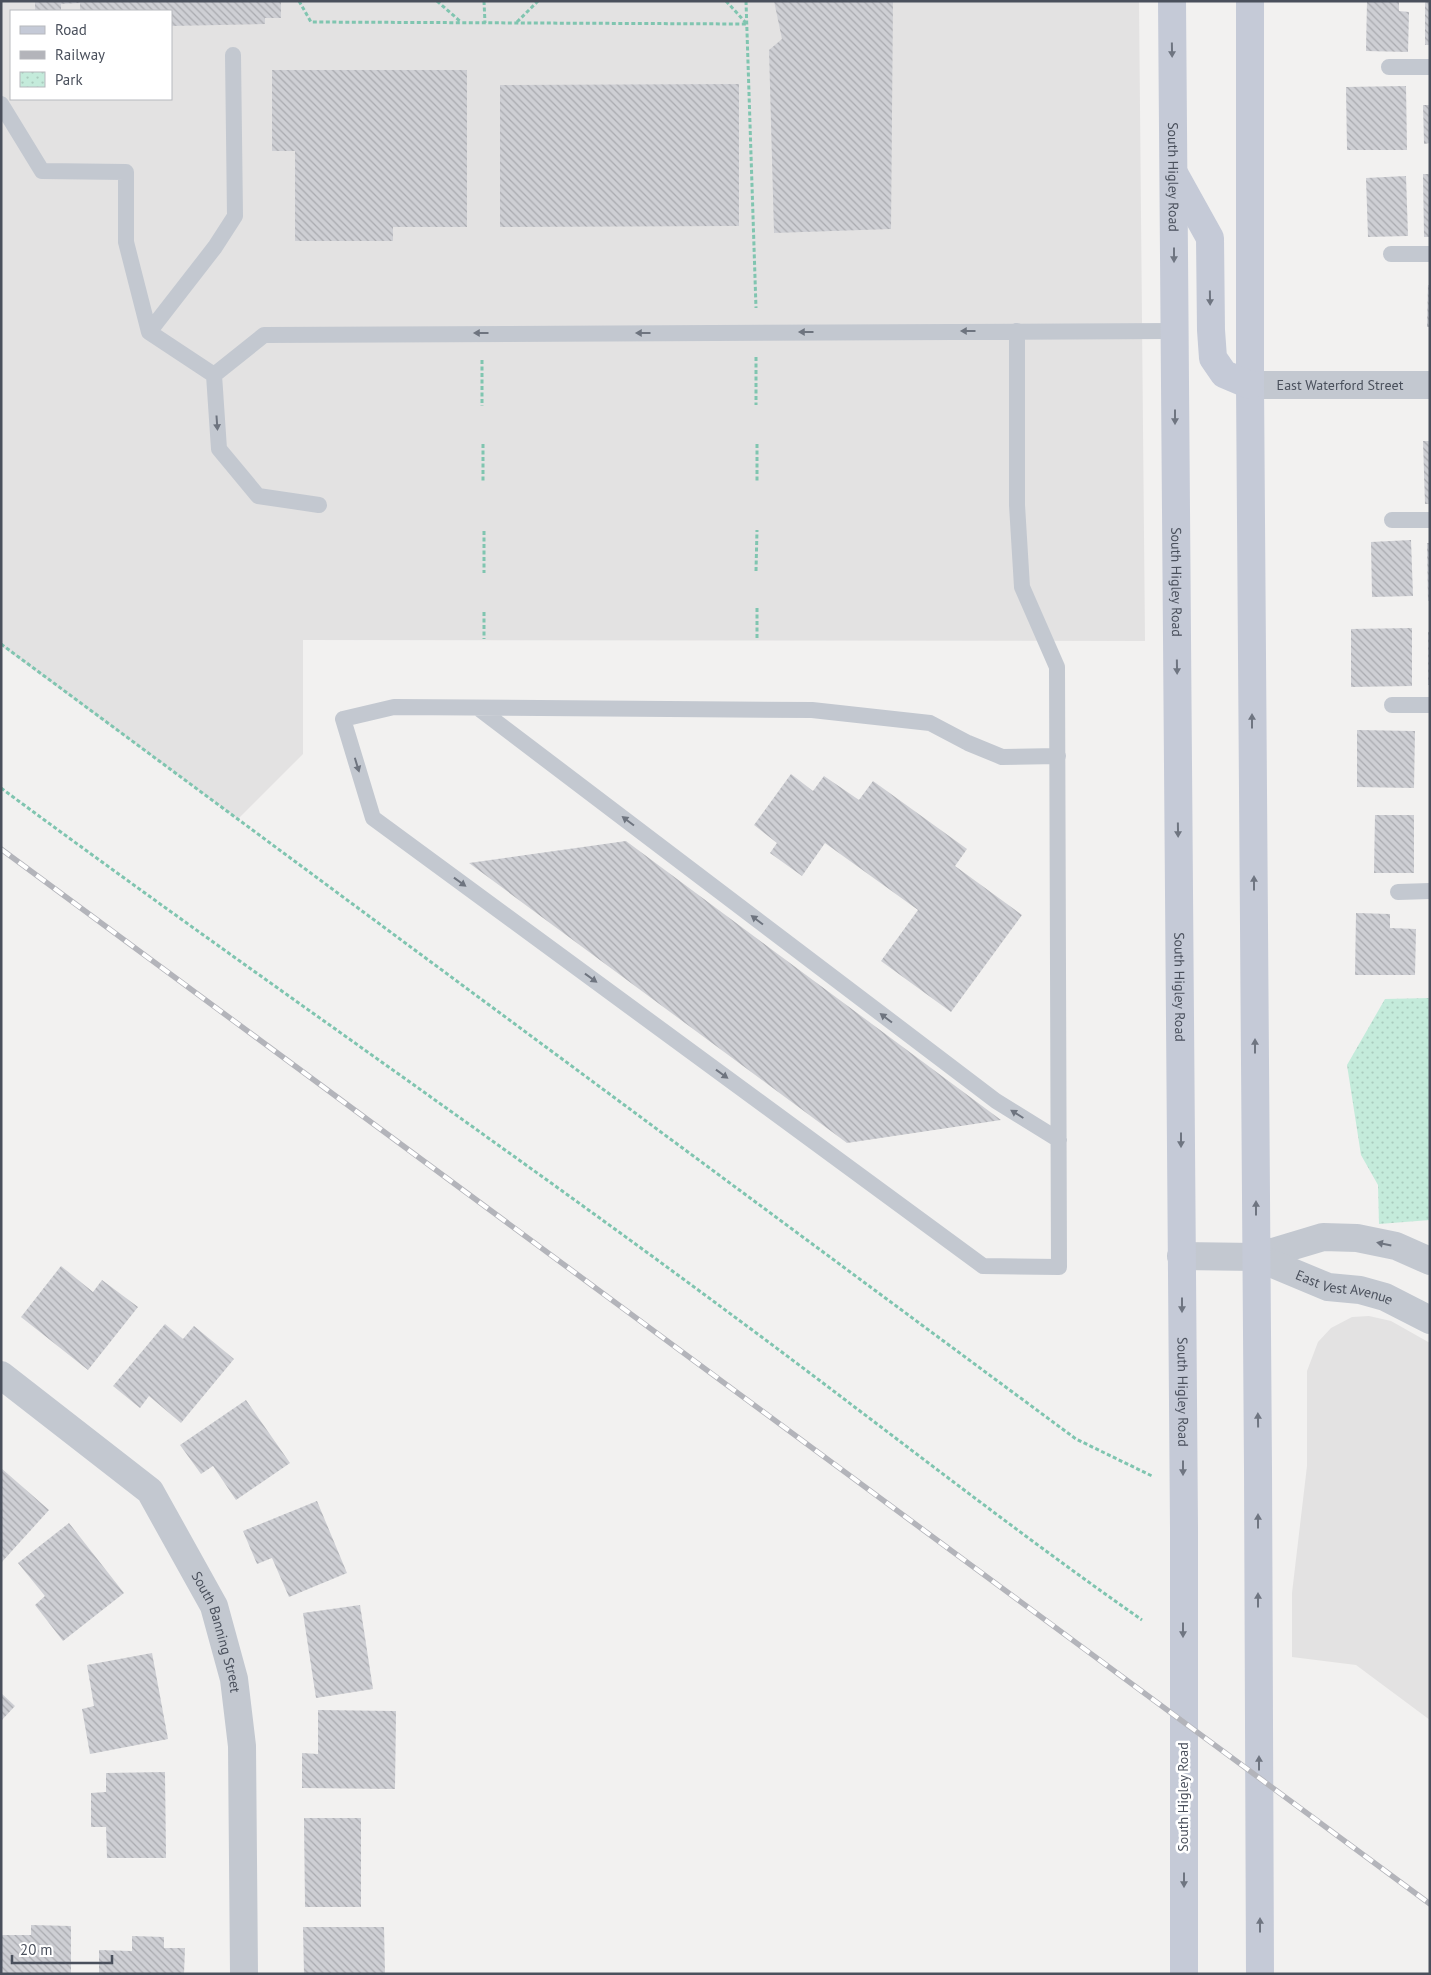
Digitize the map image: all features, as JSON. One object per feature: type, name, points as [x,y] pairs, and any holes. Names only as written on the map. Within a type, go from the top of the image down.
[{"type":"main road","name":"South Higley Road","points":[[1172,1],[1183,1490],[1184,1974]]},
{"type":"main road","points":[[1250,1],[1250,385],[1260,1974]]},
{"type":"main road","points":[[1174,171],[1210,238],[1213,358],[1224,374],[1250,385]]},
{"type":"street","name":"East Waterford Street","points":[[1250,385],[1430,384]]},
{"type":"street","name":"East Vest Avenue","points":[[1181,1256],[1256,1257],[1323,1237],[1357,1238],[1396,1246],[1430,1262]]},
{"type":"street","name":"East Vest Avenue","points":[[1256,1257],[1328,1287],[1360,1290],[1385,1297],[1430,1320]]},
{"type":"street","name":"South Banning Street","points":[[1,1375],[150,1491],[214,1606],[234,1679],[242,1746],[244,1974]]},
{"type":"lane","points":[[149,332],[215,247],[235,216],[233,55]]},
{"type":"lane","points":[[1389,67],[1430,67]]},
{"type":"lane","points":[[1,104],[42,170],[126,172],[126,242],[149,332],[214,375]]},
{"type":"lane","points":[[1391,254],[1430,254]]},
{"type":"lane","points":[[1017,331],[1017,505],[1022,587],[1057,667],[1058,756],[1058,1267],[982,1266],[374,818],[343,719],[394,707],[812,710],[930,723],[968,743],[1002,757],[1058,756]]},
{"type":"lane","points":[[214,375],[264,334],[1174,331]]},
{"type":"lane","points":[[214,375],[219,449],[258,496],[319,504]]},
{"type":"lane","points":[[1392,520],[1430,520]]},
{"type":"lane","points":[[1392,705],[1430,705]]},
{"type":"lane","points":[[478,708],[996,1101],[1058,1140]]},
{"type":"lane","points":[[1398,892],[1430,891]]},
{"type":"path","points":[[299,1],[311,22],[747,24]]},
{"type":"path","points":[[437,1],[461,23]]},
{"type":"path","points":[[484,1],[485,23]]},
{"type":"path","points":[[516,23],[538,1]]},
{"type":"path","points":[[726,1],[747,24]]},
{"type":"path","points":[[746,1],[756,312]]},
{"type":"path","points":[[482,352],[482,406]]},
{"type":"path","points":[[756,352],[756,405]]},
{"type":"path","points":[[483,444],[483,483]]},
{"type":"path","points":[[757,444],[757,482]]},
{"type":"path","points":[[756,571],[757,530]]},
{"type":"path","points":[[484,531],[484,573]]},
{"type":"path","points":[[757,608],[757,638]]},
{"type":"path","points":[[484,612],[484,639]]},
{"type":"path","points":[[1,644],[1076,1439],[1183,1490]]},
{"type":"path","points":[[1,788],[142,892],[434,1098],[733,1315],[1053,1558],[1142,1620]]},
{"type":"shaded area","points":[[1,1],[1139,1],[1145,641],[303,640],[303,754],[238,819],[1,646]]},
{"type":"shaded area","points":[[1369,1316],[1391,1321],[1430,1343],[1430,1720],[1356,1665],[1292,1657],[1292,1593],[1307,1466],[1307,1371],[1318,1342],[1331,1328],[1352,1317]]},
{"type":"green space","points":[[1430,998],[1430,1220],[1379,1224],[1378,1185],[1361,1155],[1347,1065],[1385,999]]},
{"type":"building","points":[[35,1],[281,1],[281,18],[265,18],[265,24],[172,26],[172,10],[80,10],[80,3],[61,4],[61,10],[35,10]]},
{"type":"building","points":[[774,1],[893,1],[891,229],[774,233],[769,50],[782,39]]},
{"type":"building","points":[[1367,1],[1399,1],[1399,11],[1409,12],[1408,52],[1366,51]]},
{"type":"building","points":[[1425,1],[1430,1],[1430,45],[1425,45]]},
{"type":"building","points":[[272,70],[467,70],[467,227],[393,227],[393,241],[295,241],[295,151],[272,151]]},
{"type":"building","points":[[739,84],[739,226],[500,227],[500,85]]},
{"type":"building","points":[[1406,86],[1407,150],[1347,150],[1346,87]]},
{"type":"building","points":[[1423,105],[1430,105],[1430,143],[1424,144]]},
{"type":"building","points":[[1423,174],[1430,174],[1430,237],[1424,237]]},
{"type":"building","points":[[1406,176],[1408,236],[1368,237],[1366,178]]},
{"type":"building","points":[[1428,285],[1430,285],[1430,327],[1427,327]]},
{"type":"building","points":[[1423,441],[1430,441],[1430,504],[1425,504]]},
{"type":"building","points":[[1411,540],[1413,596],[1372,597],[1371,542]]},
{"type":"building","points":[[1427,543],[1430,543],[1430,601],[1428,601]]},
{"type":"building","points":[[1412,628],[1412,686],[1351,687],[1351,629]]},
{"type":"building","points":[[1428,632],[1430,632],[1430,685],[1428,685]]},
{"type":"building","points":[[1357,730],[1415,731],[1414,788],[1357,787]]},
{"type":"building","points":[[791,774],[813,791],[824,776],[859,800],[873,781],[967,849],[955,866],[1022,915],[951,1012],[881,961],[918,910],[825,843],[802,876],[770,853],[777,843],[754,825]]},
{"type":"building","points":[[1375,815],[1414,815],[1414,873],[1374,873]]},
{"type":"building","points":[[626,841],[1001,1120],[847,1143],[469,863]]},
{"type":"building","points":[[1356,913],[1390,914],[1390,928],[1416,929],[1415,975],[1355,975]]},
{"type":"building","points":[[61,1266],[93,1292],[102,1280],[138,1307],[88,1370],[21,1317]]},
{"type":"building","points":[[165,1324],[183,1339],[194,1326],[234,1359],[181,1423],[149,1396],[140,1408],[113,1386]]},
{"type":"building","points":[[246,1400],[290,1463],[236,1500],[213,1466],[201,1474],[180,1445]]},
{"type":"building","points":[[1,1468],[49,1510],[1,1563]]},
{"type":"building","points":[[317,1501],[347,1573],[289,1597],[272,1558],[257,1564],[243,1531]]},
{"type":"building","points":[[69,1523],[124,1593],[63,1641],[35,1605],[45,1596],[18,1563]]},
{"type":"building","points":[[360,1605],[373,1689],[316,1698],[303,1613]]},
{"type":"building","points":[[152,1653],[168,1739],[90,1754],[82,1709],[94,1706],[87,1665]]},
{"type":"building","points":[[1,1693],[15,1706],[1,1721]]},
{"type":"building","points":[[318,1710],[396,1711],[395,1789],[302,1788],[302,1753],[318,1754]]},
{"type":"building","points":[[165,1772],[166,1858],[107,1858],[106,1827],[91,1827],[91,1793],[106,1792],[106,1773]]},
{"type":"building","points":[[304,1818],[361,1818],[361,1907],[305,1907]]},
{"type":"building","points":[[31,1925],[71,1926],[71,1974],[1,1974],[1,1935],[31,1935]]},
{"type":"building","points":[[303,1927],[384,1927],[385,1974],[304,1974]]},
{"type":"building","points":[[132,1936],[164,1937],[164,1948],[185,1948],[184,1974],[99,1974],[99,1950],[132,1951]]},
{"type":"railway","points":[[1,849],[1430,1904]]}]
